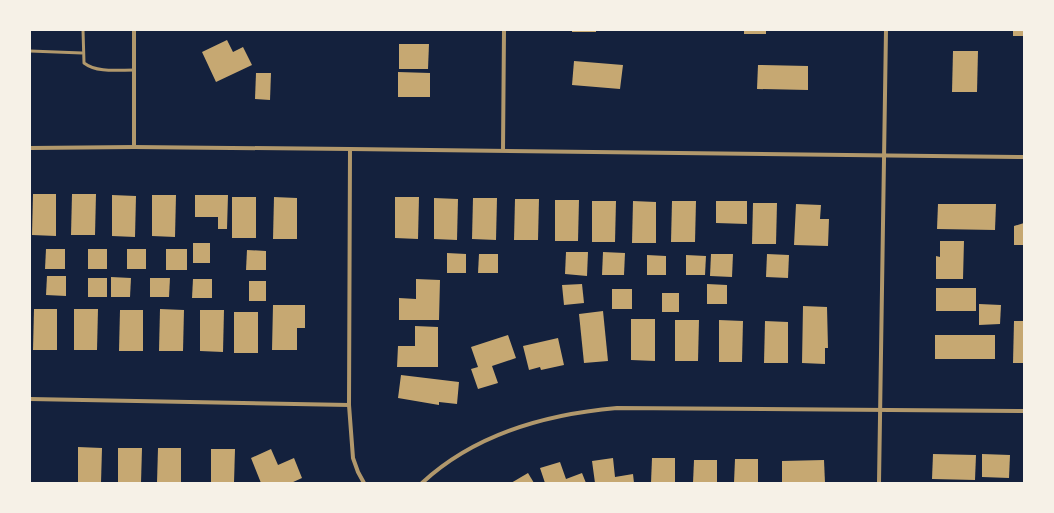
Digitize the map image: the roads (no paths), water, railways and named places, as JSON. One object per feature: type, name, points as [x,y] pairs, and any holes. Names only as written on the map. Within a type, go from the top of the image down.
[{"type":"street","points":[[134,30],[134,147]]},
{"type":"street","points":[[503,150],[504,30]]},
{"type":"street","points":[[879,483],[886,30]]},
{"type":"street","points":[[30,148],[134,147],[503,150],[1024,157]]},
{"type":"street","points":[[350,149],[349,405],[353,458],[364,483]]},
{"type":"street","points":[[30,399],[349,405]]},
{"type":"street","points":[[422,483],[462,453],[498,435],[524,424],[580,411],[617,408],[1024,411]]},
{"type":"lane","points":[[83,30],[82,52],[84,63],[90,68],[134,70]]},
{"type":"lane","points":[[30,51],[82,52]]}]
